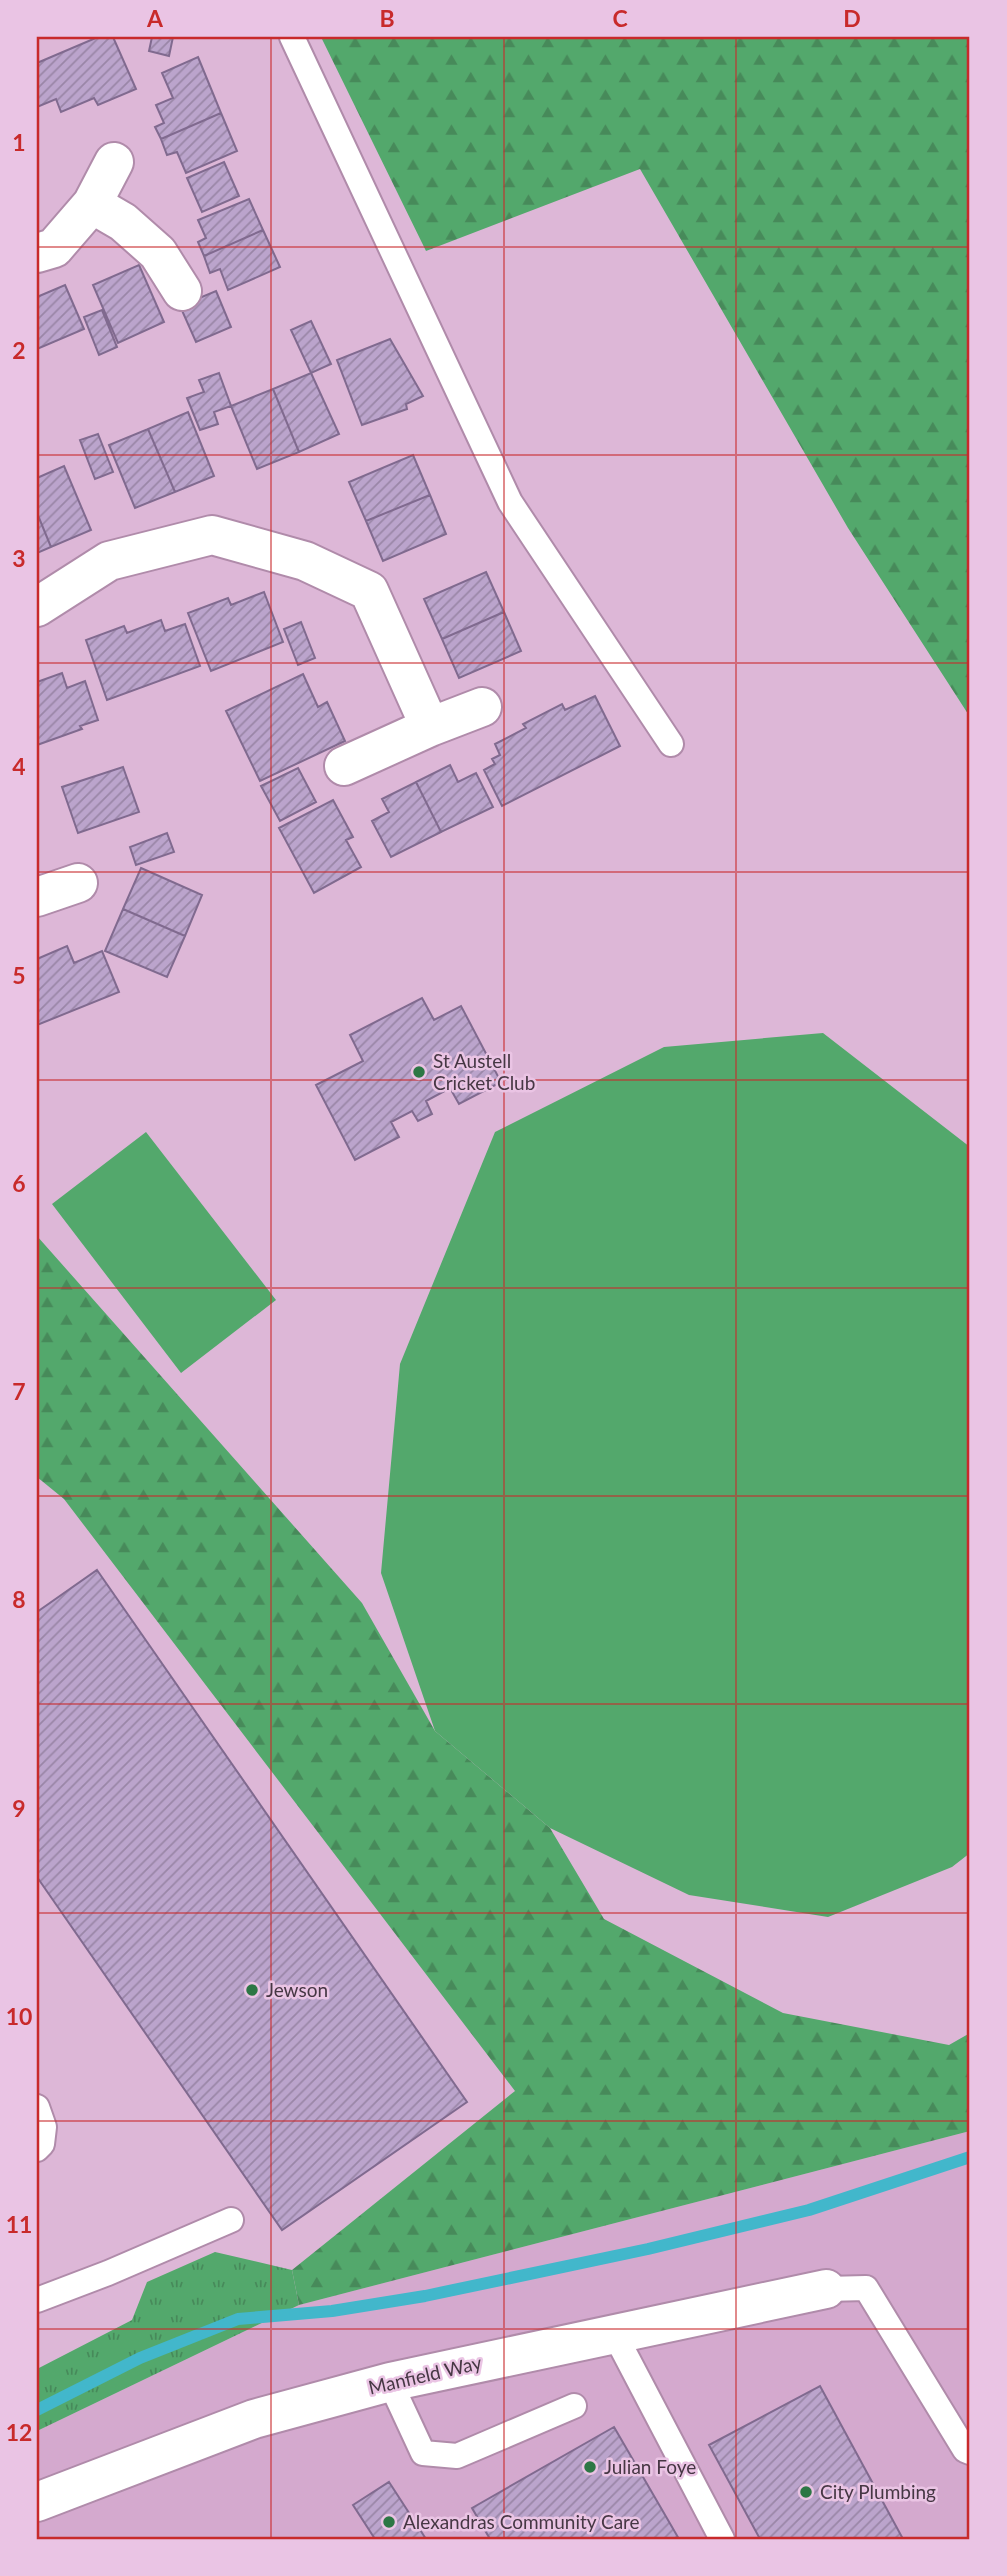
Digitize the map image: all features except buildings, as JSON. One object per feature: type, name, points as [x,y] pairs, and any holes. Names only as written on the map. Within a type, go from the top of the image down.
[{"type":"street","points":[[37,253],[54,248],[92,204],[114,162]]},
{"type":"street","points":[[92,204],[122,222],[158,253],[182,291]]},
{"type":"street","points":[[37,607],[109,561],[212,535],[305,561],[369,591],[430,727]]},
{"type":"street","points":[[344,766],[482,707]]},
{"type":"street","points":[[37,897],[78,883]]},
{"type":"street","name":"Manfield Way","points":[[37,2502],[254,2419],[390,2382],[826,2289]]},
{"type":"lane","points":[[292,37],[510,502],[671,744]]},
{"type":"lane","points":[[37,2107],[44,2127],[42,2144],[37,2149]]},
{"type":"lane","points":[[37,2300],[108,2273],[231,2220]]},
{"type":"lane","points":[[826,2289],[866,2288],[965,2450],[970,2452]]},
{"type":"lane","points":[[614,2333],[722,2539]]},
{"type":"lane","points":[[390,2382],[423,2453],[457,2456],[574,2406]]},
{"type":"shaded area","points":[[970,2131],[970,2539],[37,2539],[37,2431],[299,2305]]},
{"type":"green space","points":[[321,37],[970,37],[970,717],[848,528],[640,169],[426,251]]},
{"type":"green space","points":[[823,1033],[970,1147],[970,1853],[952,1867],[828,1917],[689,1895],[550,1828],[435,1731],[381,1573],[400,1364],[495,1132],[664,1047]]},
{"type":"green space","points":[[146,1132],[276,1300],[181,1373],[52,1204]]},
{"type":"green space","points":[[37,1236],[362,1603],[435,1731],[550,1828],[604,1919],[783,2013],[949,2045],[970,2033],[970,2131],[299,2305],[292,2270],[515,2091],[64,1499],[37,1477]]},
{"type":"green space","points":[[215,2252],[292,2270],[299,2305],[37,2431],[37,2369],[132,2320],[147,2282]]},
{"type":"waterway","points":[[37,2410],[140,2358],[238,2319],[332,2311],[425,2296],[648,2249],[809,2210],[970,2157]]},
{"type":"place","name":"St Austell Cricket Club","points":[[419,1072]]},
{"type":"place","name":"Jewson","points":[[252,1990]]},
{"type":"place","name":"Julian Foye","points":[[590,2467]]},
{"type":"place","name":"City Plumbing","points":[[806,2492]]},
{"type":"place","name":"Alexandras Community Care","points":[[389,2522]]}]
